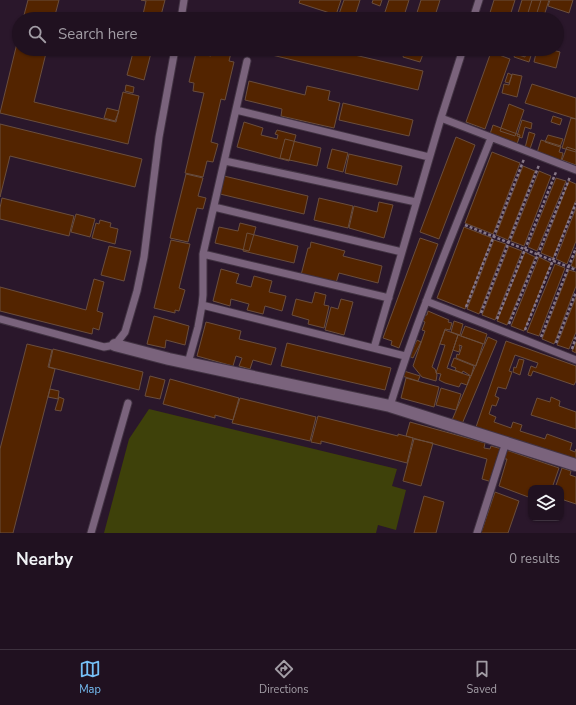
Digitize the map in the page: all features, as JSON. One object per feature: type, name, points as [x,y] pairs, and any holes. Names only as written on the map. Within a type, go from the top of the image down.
[{"type":"street","points":[[115,345],[390,406],[576,465]]},
{"type":"lane","points":[[182,12],[184,0]]},
{"type":"lane","points":[[475,12],[479,0]]},
{"type":"lane","points":[[0,319],[104,348],[115,345],[124,332],[137,291],[144,257],[159,137],[174,56]]},
{"type":"lane","points":[[374,348],[416,202],[461,56]]},
{"type":"lane","points":[[188,362],[198,327],[202,305],[203,254],[247,61]]},
{"type":"lane","points":[[236,110],[430,156]]},
{"type":"lane","points":[[441,118],[574,170]]},
{"type":"lane","points":[[390,406],[405,356],[491,138]]},
{"type":"lane","points":[[225,161],[416,202]]},
{"type":"lane","points":[[214,207],[402,252]]},
{"type":"lane","points":[[203,254],[389,298]]},
{"type":"lane","points":[[426,301],[576,360]]},
{"type":"lane","points":[[202,305],[405,356]]},
{"type":"lane","points":[[91,533],[128,403]]},
{"type":"lane","points":[[477,533],[506,442]]},
{"type":"path","points":[[463,315],[527,151]]},
{"type":"path","points":[[478,321],[542,157]]},
{"type":"path","points":[[494,327],[560,164]]},
{"type":"path","points":[[506,332],[574,170]]},
{"type":"path","points":[[522,338],[576,203]]},
{"type":"path","points":[[458,222],[576,270]]},
{"type":"path","points":[[538,345],[576,248]]},
{"type":"path","points":[[553,351],[576,292]]},
{"type":"shaded area","points":[[149,409],[397,469],[392,486],[406,490],[396,530],[378,525],[376,533],[104,533],[129,439]]},
{"type":"building","points":[[28,0],[59,0],[56,12],[25,12]]},
{"type":"building","points":[[141,0],[165,0],[162,12],[144,12],[146,1]]},
{"type":"building","points":[[300,0],[341,0],[337,12],[327,12],[299,3]]},
{"type":"building","points":[[344,0],[360,0],[356,12],[340,12]]},
{"type":"building","points":[[373,0],[382,0],[380,6],[372,3]]},
{"type":"building","points":[[389,0],[409,0],[405,12],[385,12]]},
{"type":"building","points":[[421,0],[440,0],[436,12],[417,12]]},
{"type":"building","points":[[494,0],[515,0],[511,12],[490,12]]},
{"type":"building","points":[[522,0],[541,0],[537,12],[518,12]]},
{"type":"building","points":[[532,0],[549,0],[545,12],[528,12]]},
{"type":"building","points":[[550,0],[573,0],[569,13],[548,6]]},
{"type":"building","points":[[14,56],[45,56],[34,102],[116,122],[123,92],[139,96],[128,144],[0,113]]},
{"type":"building","points":[[132,56],[150,56],[144,80],[127,75]]},
{"type":"building","points":[[195,56],[230,56],[229,61],[234,62],[225,100],[221,99],[211,142],[218,144],[213,162],[207,161],[203,177],[185,173],[204,93],[193,91],[194,83],[189,82]]},
{"type":"building","points":[[276,56],[359,56],[423,71],[418,90]]},
{"type":"building","points":[[403,56],[422,56],[420,62]]},
{"type":"building","points":[[490,56],[502,56],[510,59],[485,129],[466,122]]},
{"type":"building","points":[[514,56],[531,56],[529,62]]},
{"type":"building","points":[[535,56],[559,56],[556,68],[534,62]]},
{"type":"building","points":[[508,73],[512,75],[509,83],[505,82]]},
{"type":"building","points":[[512,74],[522,76],[517,97],[502,93],[504,84],[509,85]]},
{"type":"building","points":[[249,81],[305,95],[307,86],[330,91],[328,100],[340,103],[334,128],[281,116],[282,109],[245,100]]},
{"type":"building","points":[[532,84],[576,98],[576,119],[525,103]]},
{"type":"building","points":[[126,85],[134,87],[133,93],[125,91]]},
{"type":"building","points":[[343,103],[413,120],[409,136],[339,120]]},
{"type":"building","points":[[509,104],[524,110],[515,136],[500,131]]},
{"type":"building","points":[[107,108],[119,111],[115,121],[104,118]]},
{"type":"building","points":[[553,116],[562,119],[560,125],[551,122]]},
{"type":"building","points":[[571,118],[576,119],[576,152],[562,148]]},
{"type":"building","points":[[522,120],[532,123],[531,129],[525,127],[522,138],[517,136]]},
{"type":"building","points":[[244,122],[263,128],[261,135],[277,139],[278,135],[275,134],[277,130],[296,135],[289,161],[237,147]]},
{"type":"building","points":[[0,124],[142,159],[135,187],[10,156],[0,197]]},
{"type":"building","points":[[493,125],[520,135],[517,144],[490,134]]},
{"type":"building","points":[[529,132],[535,134],[530,149],[525,148]]},
{"type":"building","points":[[548,135],[563,139],[560,147],[545,142]]},
{"type":"building","points":[[456,137],[475,145],[439,239],[420,232]]},
{"type":"building","points":[[285,139],[321,148],[317,166],[280,158]]},
{"type":"building","points":[[541,140],[561,146],[559,152],[563,153],[561,161],[537,153]]},
{"type":"building","points":[[567,147],[576,150],[576,165],[562,160]]},
{"type":"building","points":[[332,149],[348,153],[343,172],[327,168]]},
{"type":"building","points":[[492,152],[520,163],[493,234],[465,223]]},
{"type":"building","points":[[349,154],[402,166],[397,185],[345,173]]},
{"type":"building","points":[[523,166],[535,171],[508,240],[496,235]]},
{"type":"building","points":[[539,171],[551,176],[524,246],[511,241]]},
{"type":"building","points":[[186,174],[203,178],[198,196],[206,198],[203,209],[197,208],[188,242],[170,238]]},
{"type":"building","points":[[224,176],[308,196],[304,214],[220,194]]},
{"type":"building","points":[[556,178],[566,181],[537,251],[528,247]]},
{"type":"building","points":[[569,181],[576,184],[576,200],[553,258],[541,253]]},
{"type":"building","points":[[2,198],[74,216],[69,236],[0,219]]},
{"type":"building","points":[[319,198],[353,206],[348,228],[314,220]]},
{"type":"building","points":[[379,202],[393,205],[384,238],[349,228],[354,206],[377,212]]},
{"type":"building","points":[[576,208],[576,241],[567,264],[556,259]]},
{"type":"building","points":[[76,214],[95,219],[90,237],[71,232]]},
{"type":"building","points":[[100,220],[111,223],[110,227],[118,229],[115,244],[92,238],[96,223],[99,224]]},
{"type":"building","points":[[240,223],[256,227],[249,251],[215,243],[219,227],[238,231]]},
{"type":"building","points":[[464,227],[492,238],[465,309],[437,298]]},
{"type":"building","points":[[247,233],[298,246],[294,263],[243,251]]},
{"type":"building","points":[[420,238],[438,244],[399,348],[391,345],[392,341],[383,338]]},
{"type":"building","points":[[171,240],[190,244],[179,288],[185,290],[179,311],[175,310],[175,313],[154,308]]},
{"type":"building","points":[[494,240],[506,244],[479,314],[467,309]]},
{"type":"building","points":[[311,242],[345,251],[343,256],[382,266],[378,283],[339,273],[336,283],[301,275]]},
{"type":"building","points":[[109,246],[131,251],[124,281],[101,275]]},
{"type":"building","points":[[509,246],[522,251],[495,320],[482,315]]},
{"type":"building","points":[[525,252],[535,257],[507,325],[497,321]]},
{"type":"building","points":[[576,253],[576,268],[571,266]]},
{"type":"building","points":[[539,257],[551,263],[524,331],[511,326]]},
{"type":"building","points":[[555,264],[565,268],[539,336],[527,332]]},
{"type":"building","points":[[221,269],[239,274],[236,283],[251,287],[254,276],[272,281],[269,292],[286,296],[282,311],[265,306],[263,314],[247,310],[249,304],[231,299],[230,306],[213,301]]},
{"type":"building","points":[[569,270],[576,272],[576,286],[554,344],[542,339]]},
{"type":"building","points":[[94,279],[104,282],[97,311],[103,313],[99,330],[93,328],[92,334],[0,311],[0,287],[86,310]]},
{"type":"building","points":[[315,292],[326,295],[324,305],[329,306],[324,328],[308,324],[309,320],[292,315],[296,299],[312,303]]},
{"type":"building","points":[[576,297],[576,332],[569,349],[557,345]]},
{"type":"building","points":[[341,299],[353,302],[344,335],[325,330],[331,307],[338,309]]},
{"type":"building","points":[[428,311],[449,320],[448,322],[452,323],[450,330],[445,329],[432,367],[435,369],[437,375],[436,381],[422,377],[413,366],[425,331],[422,330],[425,322],[423,321]]},
{"type":"building","points":[[154,316],[189,326],[185,345],[166,340],[165,348],[147,344]]},
{"type":"building","points":[[454,321],[463,324],[460,335],[451,332]]},
{"type":"building","points":[[206,322],[241,331],[239,339],[276,348],[271,365],[253,360],[250,369],[239,366],[242,358],[236,356],[233,366],[197,356]]},
{"type":"building","points":[[465,326],[487,334],[484,344],[461,336]]},
{"type":"building","points":[[445,330],[458,335],[447,368],[470,376],[467,385],[461,383],[459,387],[445,383],[439,380],[441,374],[436,373],[445,345],[440,344]]},
{"type":"building","points":[[458,335],[483,344],[476,366],[456,358],[457,354],[459,355],[462,346],[459,345],[459,352],[453,350]]},
{"type":"building","points":[[488,337],[497,341],[462,424],[452,420]]},
{"type":"building","points":[[417,340],[421,342],[413,358],[409,356]]},
{"type":"building","points":[[506,341],[576,366],[576,381],[574,385],[533,371],[531,376],[528,375],[531,366],[536,368],[538,363],[515,355],[509,371],[512,372],[506,389],[498,387],[495,396],[499,398],[496,406],[492,405],[489,414],[496,417],[494,422],[511,428],[513,422],[522,425],[520,431],[545,439],[547,434],[572,443],[570,450],[575,452],[576,449],[576,461],[476,427]]},
{"type":"building","points":[[576,342],[576,353],[572,351]]},
{"type":"building","points":[[287,343],[391,368],[385,390],[281,366]]},
{"type":"building","points":[[27,344],[52,350],[48,367],[55,369],[13,533],[0,533],[0,449]]},
{"type":"building","points":[[53,349],[143,372],[139,390],[49,367]]},
{"type":"building","points":[[454,358],[474,366],[471,376],[463,371],[462,373],[455,370],[456,368],[451,366]]},
{"type":"building","points":[[519,359],[524,360],[520,375],[513,372]]},
{"type":"building","points":[[404,371],[420,376],[418,381],[402,376]]},
{"type":"building","points":[[150,376],[165,380],[160,399],[145,396]]},
{"type":"building","points":[[406,378],[439,387],[434,407],[401,398]]},
{"type":"building","points":[[170,379],[239,398],[233,420],[215,415],[215,418],[163,404]]},
{"type":"building","points":[[441,388],[461,394],[456,410],[436,405]]},
{"type":"building","points":[[50,389],[59,391],[58,399],[48,397]]},
{"type":"building","points":[[59,397],[64,399],[61,411],[55,410]]},
{"type":"building","points":[[551,397],[560,401],[559,406],[576,412],[576,429],[531,415],[537,398],[550,402]]},
{"type":"building","points":[[240,398],[316,417],[310,441],[232,423]]},
{"type":"building","points":[[318,416],[398,436],[398,434],[413,438],[407,463],[321,441],[321,444],[311,442]]},
{"type":"building","points":[[410,422],[485,443],[484,448],[490,449],[491,446],[502,449],[492,482],[482,479],[487,459],[406,436]]},
{"type":"building","points":[[414,439],[433,443],[421,486],[403,481]]},
{"type":"building","points":[[506,450],[559,468],[553,485],[528,485],[528,497],[499,486],[507,459],[504,459]]},
{"type":"building","points":[[562,468],[571,471],[570,475],[576,477],[576,504],[564,500],[564,485],[556,485]]},
{"type":"building","points":[[495,492],[519,501],[508,533],[481,533]]},
{"type":"building","points":[[424,496],[444,502],[436,533],[414,533]]}]
